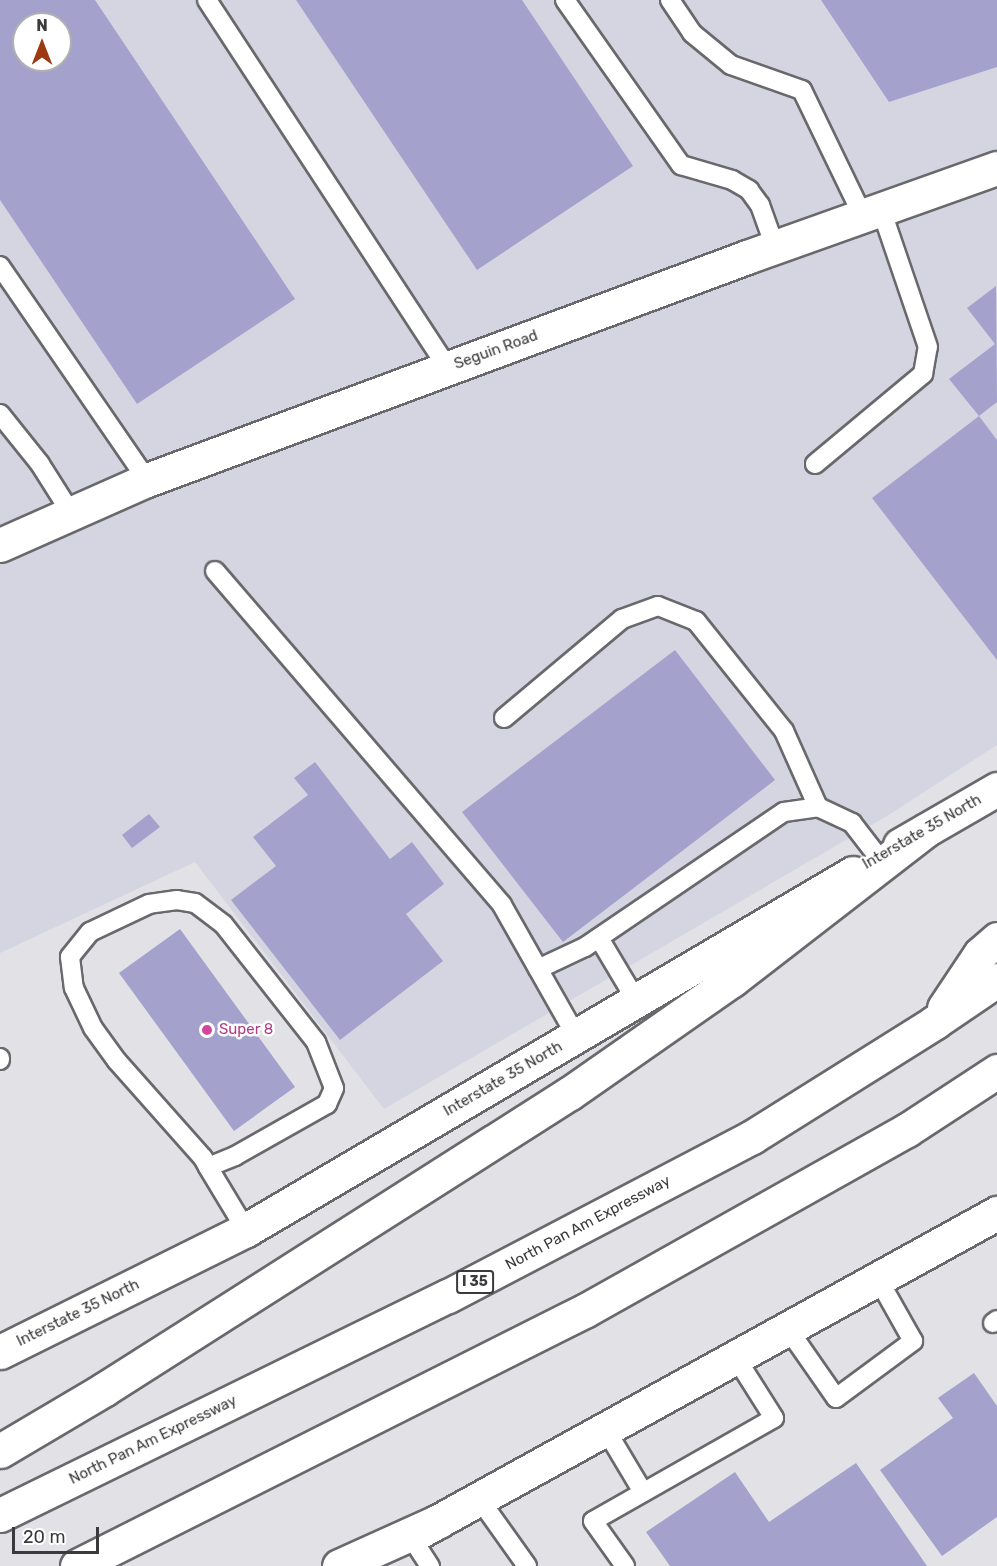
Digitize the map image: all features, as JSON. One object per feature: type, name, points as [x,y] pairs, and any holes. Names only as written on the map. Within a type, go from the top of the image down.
[{"type":"main road","name":"Seguin Road","points":[[0,545],[147,480],[775,247],[997,168]]},
{"type":"main road","name":"Interstate 35 North","points":[[1,1350],[246,1230],[997,789]]},
{"type":"main road","points":[[0,1451],[103,1390],[570,1093],[732,980],[925,831]]},
{"type":"main road","points":[[935,1022],[980,954],[997,939]]},
{"type":"main road","name":"North Pan Am Expressway","points":[[0,1515],[448,1296],[752,1137],[935,1022],[997,980]]},
{"type":"main road","points":[[77,1566],[586,1310],[907,1130],[997,1071]]},
{"type":"main road","points":[[355,1566],[480,1500],[997,1213]]},
{"type":"main road","points":[[339,1566],[439,1521]]},
{"type":"lane","points":[[207,0],[448,368]]},
{"type":"lane","points":[[565,0],[681,165],[732,180],[749,190],[760,205],[775,247]]},
{"type":"lane","points":[[670,0],[692,33],[730,65],[802,90],[872,213],[915,302],[928,347],[923,374],[815,464]]},
{"type":"lane","points":[[0,266],[147,480]]},
{"type":"lane","points":[[0,414],[40,464],[71,513]]},
{"type":"lane","points":[[215,572],[502,905],[576,1036]]},
{"type":"lane","points":[[504,718],[622,619],[658,606],[696,621],[762,703],[784,731],[818,807]]},
{"type":"lane","points":[[538,969],[599,938],[784,812],[818,807],[852,824],[879,858]]},
{"type":"lane","points":[[208,1167],[235,1156],[327,1104],[334,1088],[316,1042],[223,924],[195,903],[177,900],[149,904],[90,932],[70,957],[74,988],[93,1028],[117,1061],[208,1167],[246,1230]]},
{"type":"lane","points":[[599,938],[636,1000]]},
{"type":"lane","points":[[788,1329],[836,1398],[913,1341],[878,1279]]},
{"type":"lane","points":[[625,1566],[593,1521],[774,1418],[736,1358]]},
{"type":"lane","points":[[606,1430],[643,1492]]},
{"type":"lane","points":[[480,1500],[527,1566]]},
{"type":"lane","points":[[411,1537],[430,1566]]},
{"type":"shaded area","points":[[0,0],[997,0],[997,745],[887,816],[384,1109],[195,862],[0,953]]},
{"type":"building","points":[[0,0],[95,0],[295,299],[137,404],[0,200]]},
{"type":"building","points":[[296,0],[522,0],[633,166],[477,270]]},
{"type":"building","points":[[821,0],[997,0],[997,67],[889,102]]},
{"type":"building","points":[[996,286],[997,402],[979,416],[949,379],[995,344],[967,308]]},
{"type":"building","points":[[979,416],[997,440],[997,660],[872,498]]},
{"type":"building","points":[[675,650],[775,780],[563,942],[462,812]]},
{"type":"building","points":[[315,762],[390,859],[412,842],[444,884],[406,914],[443,961],[340,1040],[231,900],[276,866],[253,837],[308,795],[294,778]]},
{"type":"building","points":[[149,814],[160,827],[132,848],[122,835]]},
{"type":"building","name":"Super 8","points":[[180,929],[295,1087],[234,1131],[119,973]]},
{"type":"building","points":[[974,1373],[997,1406],[997,1517],[942,1556],[880,1470],[953,1418],[938,1398]]},
{"type":"building","points":[[856,1463],[927,1566],[670,1566],[646,1532],[735,1472],[769,1522]]},
{"type":"place","name":"Super 8","points":[[207,1030]]}]
